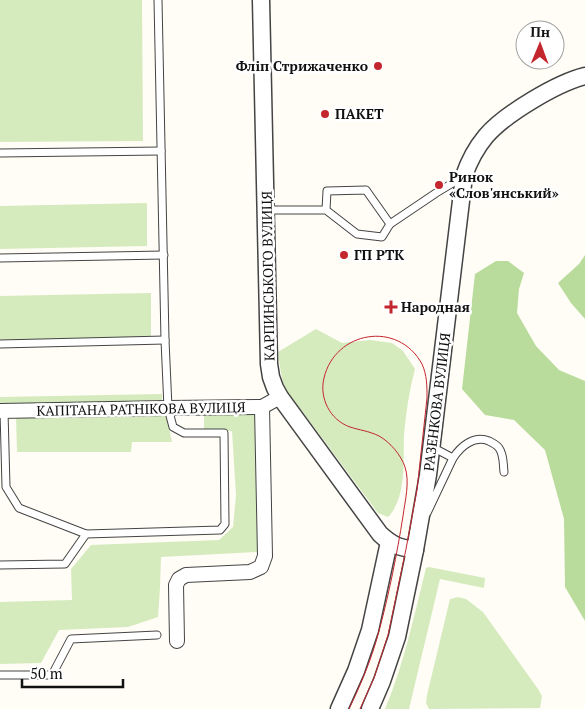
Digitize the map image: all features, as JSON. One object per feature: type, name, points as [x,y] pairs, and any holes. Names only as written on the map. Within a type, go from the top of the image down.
[{"type":"street","name":"КАРПИНСЬКОГО ВУЛИЦЯ","points":[[261,0],[269,364],[271,377],[280,397],[380,534],[389,542]]},
{"type":"street","name":"РАЗЕНКОВА ВУЛИЦЯ","points":[[370,709],[397,637],[420,523],[464,176],[468,164],[487,135],[520,108],[546,93],[585,76]]},
{"type":"street","name":"КАПІТАНА РАТНІКОВА ВУЛИЦЯ","points":[[2,411],[262,408],[280,397]]},
{"type":"street","points":[[177,641],[176,585],[179,579],[186,575],[250,572],[261,566],[265,556],[262,408]]},
{"type":"street","points":[[339,709],[356,671],[370,630],[389,542],[397,547],[415,550]]},
{"type":"lane","points":[[2,411],[6,488],[20,508],[86,534],[220,530],[226,524],[224,433],[184,433],[173,427],[168,408],[158,0]]},
{"type":"lane","points":[[0,154],[161,151]]},
{"type":"lane","points":[[266,210],[326,210],[357,234],[382,237],[390,224],[464,176]]},
{"type":"lane","points":[[326,210],[327,191],[366,190],[390,224]]},
{"type":"lane","points":[[0,258],[164,255]]},
{"type":"lane","points":[[0,344],[165,340]]},
{"type":"lane","points":[[420,523],[430,508],[453,458],[466,443],[478,439],[496,444],[503,456],[504,472]]},
{"type":"lane","points":[[431,447],[453,458]]},
{"type":"lane","points":[[0,565],[65,564],[86,534]]},
{"type":"lane","points":[[0,675],[52,675],[71,639],[157,636]]},
{"type":"green space","points":[[0,0],[142,0],[143,141],[0,142]]},
{"type":"green space","points":[[147,203],[147,246],[0,249],[0,206]]},
{"type":"green space","points":[[585,255],[585,319],[571,303],[558,283],[579,264]]},
{"type":"green space","points":[[496,261],[508,261],[524,273],[519,289],[517,313],[536,346],[559,370],[585,381],[585,621],[565,587],[564,519],[545,450],[514,420],[485,415],[462,389],[475,274]]},
{"type":"green space","points":[[151,293],[151,337],[0,340],[0,296]]},
{"type":"green space","points":[[316,329],[342,343],[370,340],[392,343],[403,351],[415,369],[409,394],[404,435],[404,467],[401,489],[394,509],[388,517],[378,513],[302,411],[296,406],[284,385],[278,352]]},
{"type":"green space","points":[[162,394],[161,402],[0,406],[0,397]]},
{"type":"green space","points":[[204,412],[255,413],[261,427],[258,552],[161,557],[158,617],[128,627],[59,630],[41,663],[0,664],[0,602],[72,600],[71,569],[91,545],[219,540],[233,527],[236,495],[232,431],[204,431]]},
{"type":"green space","points":[[166,413],[172,442],[132,442],[131,452],[17,452],[16,416]]},
{"type":"green space","points":[[426,568],[485,578],[484,588],[440,579],[409,709],[385,709],[403,657]]},
{"type":"green space","points":[[458,597],[466,599],[483,612],[538,689],[542,696],[540,708],[429,709],[426,703],[427,695],[450,599]]},
{"type":"tram line","points":[[349,709],[370,661],[383,617],[398,545],[406,498],[407,479],[401,458],[387,442],[375,434],[343,424],[332,414],[325,400],[323,386],[330,362],[341,350],[354,341],[368,337],[383,337],[398,341],[411,350],[422,364],[426,376],[427,398],[417,490],[388,635],[374,678],[360,709]]},
{"type":"place","name":"Фліп Стрижаченко","points":[[378,66]]},
{"type":"place","name":"ПАКЕТ","points":[[325,114]]},
{"type":"place","name":"Ринок «Слов'янський»","points":[[439,185]]},
{"type":"place","name":"ГП РТК","points":[[344,255]]},
{"type":"place","name":"Народная","points":[[391,307]]}]
